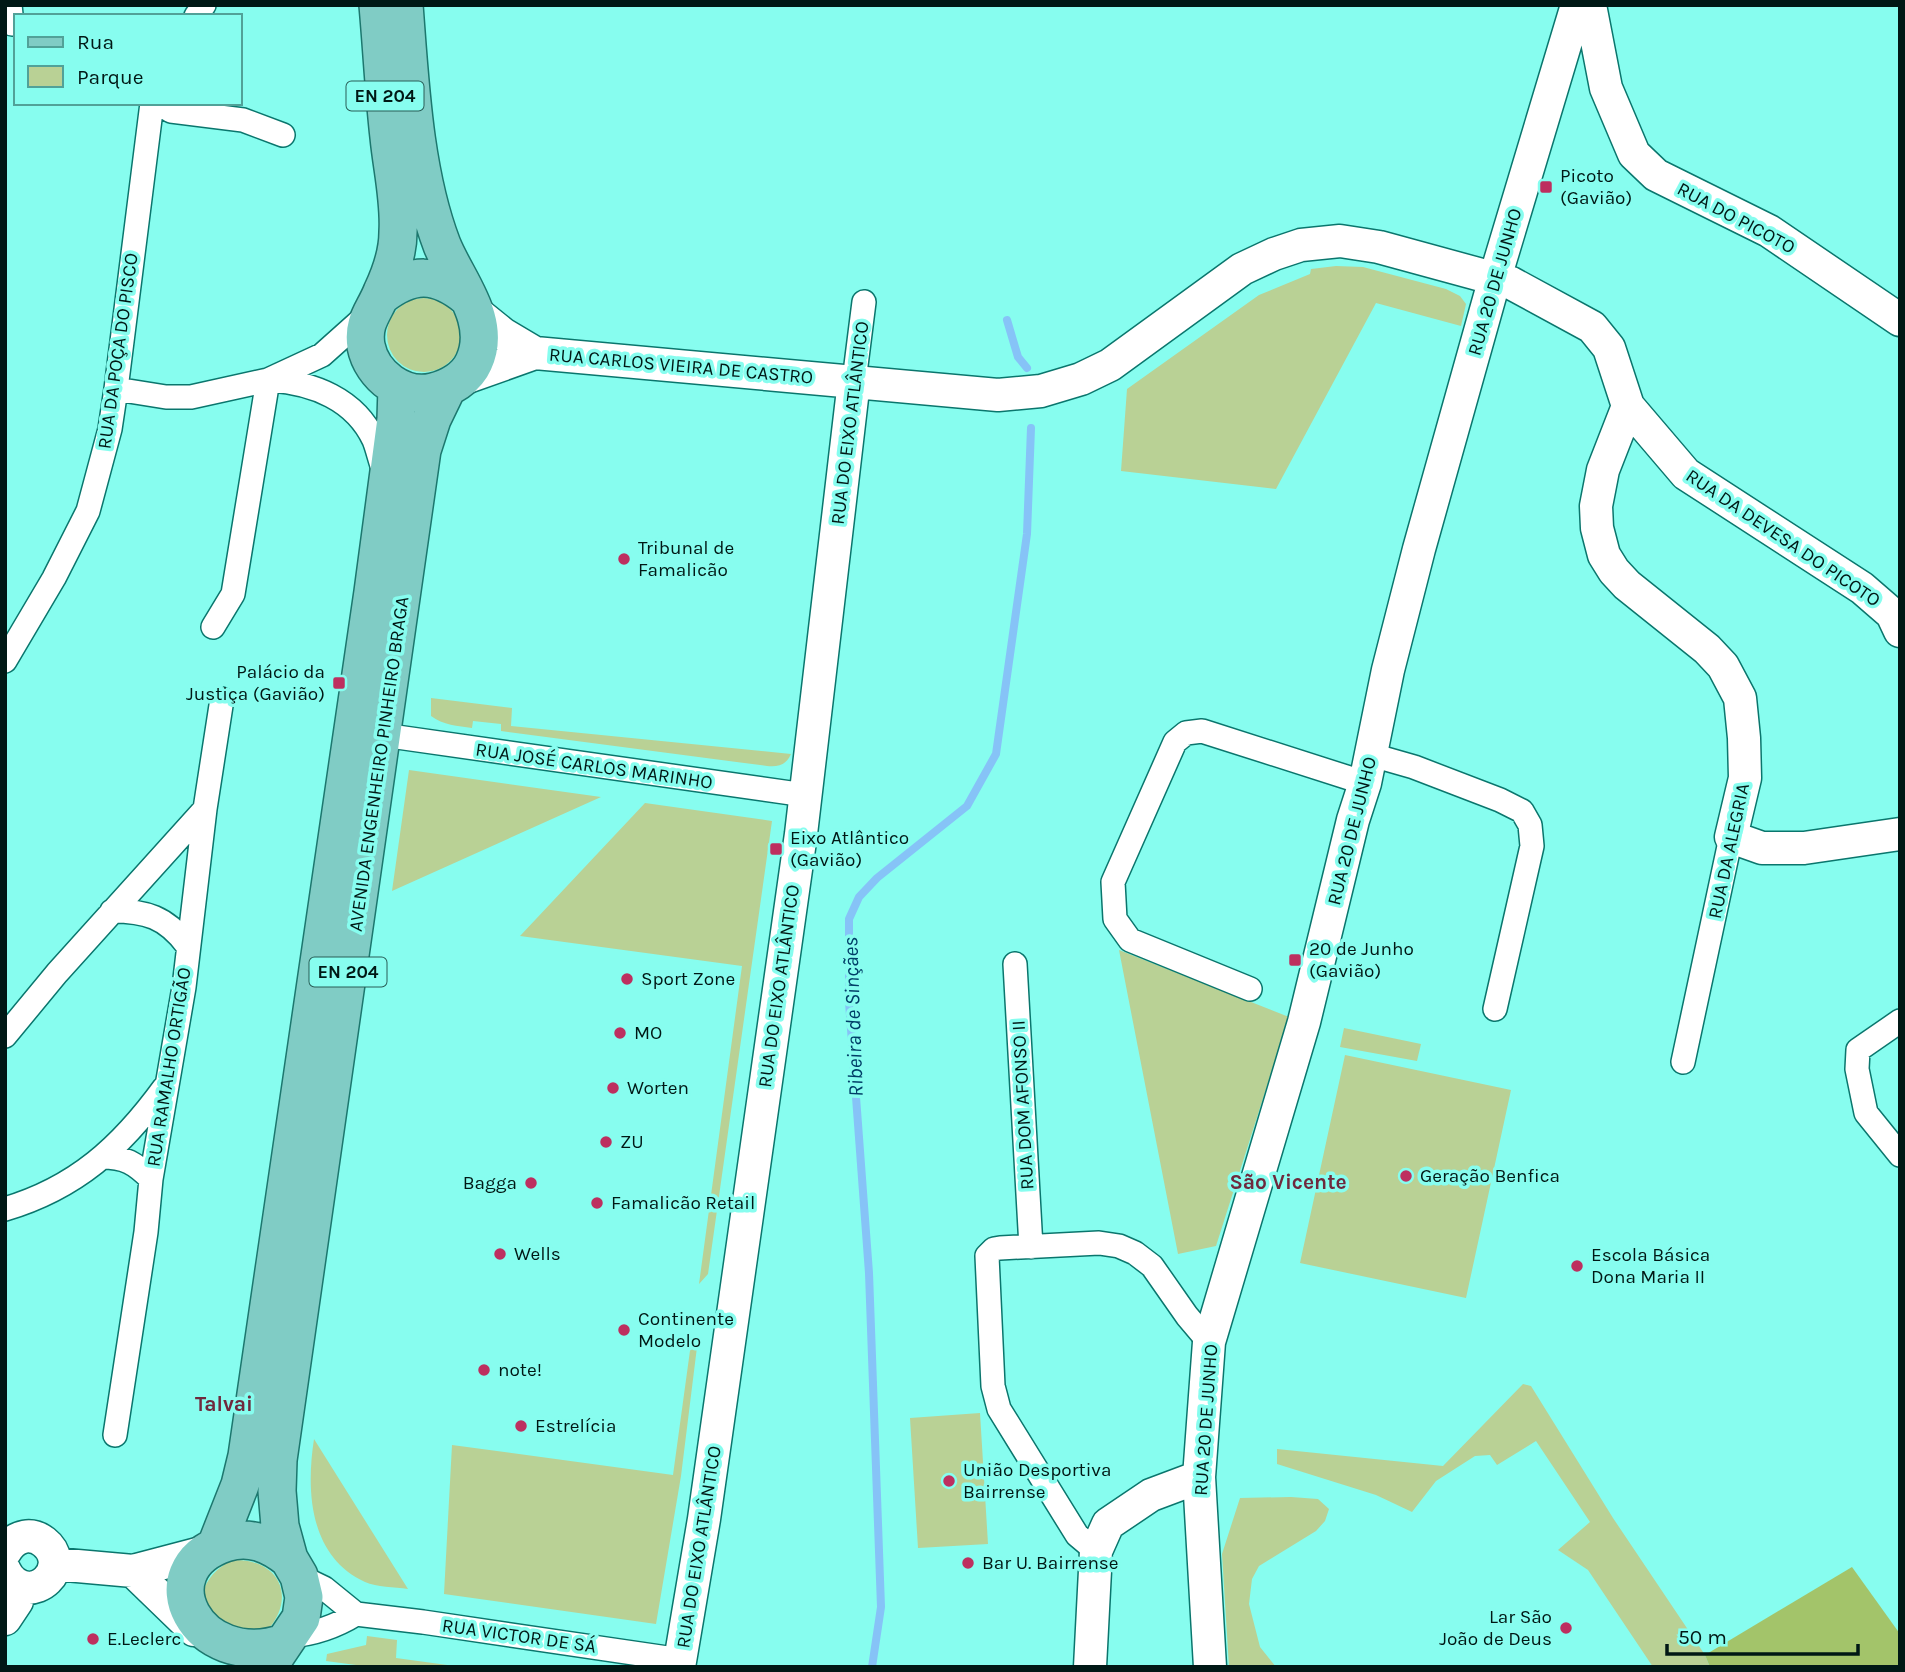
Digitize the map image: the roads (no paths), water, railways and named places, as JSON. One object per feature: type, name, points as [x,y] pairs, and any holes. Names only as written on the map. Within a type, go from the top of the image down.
[{"type":"main road","name":"EN 204","points":[[378,5],[398,233],[393,264],[365,329],[366,347],[373,364],[384,378],[397,387]]},
{"type":"main road","name":"AVENIDA ENGENHEIRO PINHEIRO BRAGA","points":[[281,1649],[301,1618],[304,1597],[277,1504],[278,1460],[422,450],[432,419],[454,383],[473,365],[480,348],[481,331],[472,305],[442,244],[425,183],[413,110],[404,5]]},
{"type":"main road","points":[[376,303],[396,284],[414,278],[434,278],[451,285],[472,305]]},
{"type":"main road","points":[[397,387],[413,392],[431,393],[454,383]]},
{"type":"main road","name":"AVENIDA ENGENHEIRO PINHEIRO BRAGA","points":[[201,1647],[187,1614],[188,1579],[197,1563],[213,1548],[240,1485],[247,1457],[369,619],[395,430],[397,387]]},
{"type":"main road","points":[[213,1548],[235,1540],[255,1540],[274,1547],[294,1568]]},
{"type":"main road","points":[[201,1647],[235,1657],[253,1658],[281,1649]]},
{"type":"street","name":"RUA 20 DE JUNHO","points":[[1210,1667],[1199,1476],[1209,1342],[1304,1022],[1368,769],[1388,670],[1416,563],[1495,278],[1577,5]]},
{"type":"street","name":"RUA DO PICOTO","points":[[1590,5],[1606,88],[1634,154],[1656,175],[1769,231],[1900,320]]},
{"type":"street","name":"RUA DO PICOTO","points":[[1565,51],[1591,68],[1606,88]]},
{"type":"street","name":"RUA DA POÇA DO PISCO","points":[[5,661],[54,578],[88,512],[110,429],[152,105]]},
{"type":"street","points":[[161,105],[171,111],[243,120],[283,135]]},
{"type":"street","name":"RUA CARLOS VIEIRA DE CASTRO","points":[[472,305],[503,334],[535,353],[998,395],[1041,391],[1071,382],[1110,365],[1242,269],[1301,245],[1340,242],[1379,247],[1449,268],[1495,278]]},
{"type":"street","name":"RUA DA DEVESA DO PICOTO","points":[[1495,278],[1511,283],[1592,327],[1609,348],[1628,406],[1686,474],[1862,588],[1892,614],[1900,631]]},
{"type":"street","name":"RUA DO EIXO ATLÂNTICO","points":[[680,1663],[704,1519],[805,796],[864,302]]},
{"type":"street","points":[[116,389],[166,397],[191,397],[268,380],[322,355],[376,303]]},
{"type":"street","name":"RUA CARLOS VIEIRA DE CASTRO","points":[[454,383],[535,353]]},
{"type":"street","points":[[268,380],[296,382],[328,393],[351,409],[374,441],[387,479]]},
{"type":"street","points":[[213,627],[233,594],[268,380]]},
{"type":"street","name":"RUA DA ALEGRIA","points":[[1628,406],[1603,470],[1596,506],[1597,528],[1604,555],[1627,585],[1707,649],[1723,666],[1740,698],[1744,738],[1745,778],[1683,1062]]},
{"type":"street","name":"RUA RAMALHO ORTIGÃO","points":[[115,1435],[146,1232],[151,1178],[184,987],[187,945],[222,699]]},
{"type":"street","points":[[1250,989],[1130,940],[1115,919],[1113,882],[1175,743],[1186,733],[1202,731],[1368,769],[1414,767],[1522,811],[1530,825],[1532,846],[1495,1009]]},
{"type":"street","name":"RUA JOSÉ CARLOS MARINHO","points":[[383,735],[805,796]]},
{"type":"street","points":[[5,1036],[112,911],[205,809]]},
{"type":"street","points":[[1731,836],[1762,848],[1804,848],[1900,834]]},
{"type":"street","points":[[112,911],[132,911],[154,916],[176,931],[187,945]]},
{"type":"street","name":"RUA DOM AFONSO II","points":[[1016,964],[1031,1247]]},
{"type":"street","points":[[1900,1021],[1858,1050],[1857,1069],[1866,1113],[1900,1155]]},
{"type":"street","points":[[5,1209],[56,1190],[102,1157],[138,1123],[168,1083]]},
{"type":"street","points":[[102,1157],[130,1160],[151,1178]]},
{"type":"street","points":[[1096,1551],[1077,1535],[999,1409],[993,1386],[987,1256],[994,1249],[1099,1243],[1119,1246],[1135,1253],[1152,1266],[1209,1342]]},
{"type":"street","points":[[1090,1667],[1096,1551],[1108,1524],[1151,1495],[1199,1476]]},
{"type":"street","points":[[5,1552],[15,1540],[22,1537],[38,1538],[51,1548],[55,1564],[46,1582],[33,1587],[13,1579]]},
{"type":"street","points":[[55,1564],[134,1572],[213,1548]]},
{"type":"street","points":[[281,1649],[340,1624],[356,1614],[294,1568]]},
{"type":"street","points":[[134,1572],[201,1647]]},
{"type":"street","points":[[5,1619],[17,1601],[13,1579]]},
{"type":"street","name":"RUA VICTOR DE SÁ","points":[[356,1614],[423,1622],[680,1663]]},
{"type":"waterway","name":"Ribeira de Sinçães","points":[[1007,320],[1018,357],[1027,368]]},
{"type":"waterway","name":"Ribeira de Sinçães","points":[[872,1667],[881,1607],[869,1273],[849,1002],[849,919],[859,897],[877,878],[967,806],[996,754],[1027,534],[1031,428]]},
{"type":"place","name":"Picoto (Gavião)","points":[[1546,187]]},
{"type":"place","name":"Tribunal de Famalicão","points":[[624,559]]},
{"type":"place","name":"Palácio da Justiça (Gavião)","points":[[339,683]]},
{"type":"place","name":"Eixo Atlântico (Gavião)","points":[[776,849]]},
{"type":"place","name":"20 de Junho (Gavião)","points":[[1295,960]]},
{"type":"place","name":"Sport Zone","points":[[627,979]]},
{"type":"place","name":"MO","points":[[620,1033]]},
{"type":"place","name":"Worten","points":[[613,1088]]},
{"type":"place","name":"ZU","points":[[606,1142]]},
{"type":"place","name":"Geração Benfica","points":[[1406,1176]]},
{"type":"place","name":"Bagga","points":[[531,1183]]},
{"type":"place","name":"Famalicão Retail","points":[[597,1203]]},
{"type":"place","name":"Wells","points":[[500,1254]]},
{"type":"place","name":"Escola Básica Dona Maria II","points":[[1577,1266]]},
{"type":"place","name":"Continente Modelo","points":[[624,1330]]},
{"type":"place","name":"note!","points":[[484,1370]]},
{"type":"place","name":"Estrelícia","points":[[521,1426]]},
{"type":"place","name":"União Desportiva Bairrense","points":[[949,1481]]},
{"type":"place","name":"Bar U. Bairrense","points":[[968,1563]]},
{"type":"place","name":"Lar São João de Deus","points":[[1566,1628]]},
{"type":"place","name":"E.Leclerc","points":[[93,1639]]},
{"type":"district","name":"São Vicente","points":[[1288,1182]]},
{"type":"district","name":"Talvai","points":[[224,1404]]}]
